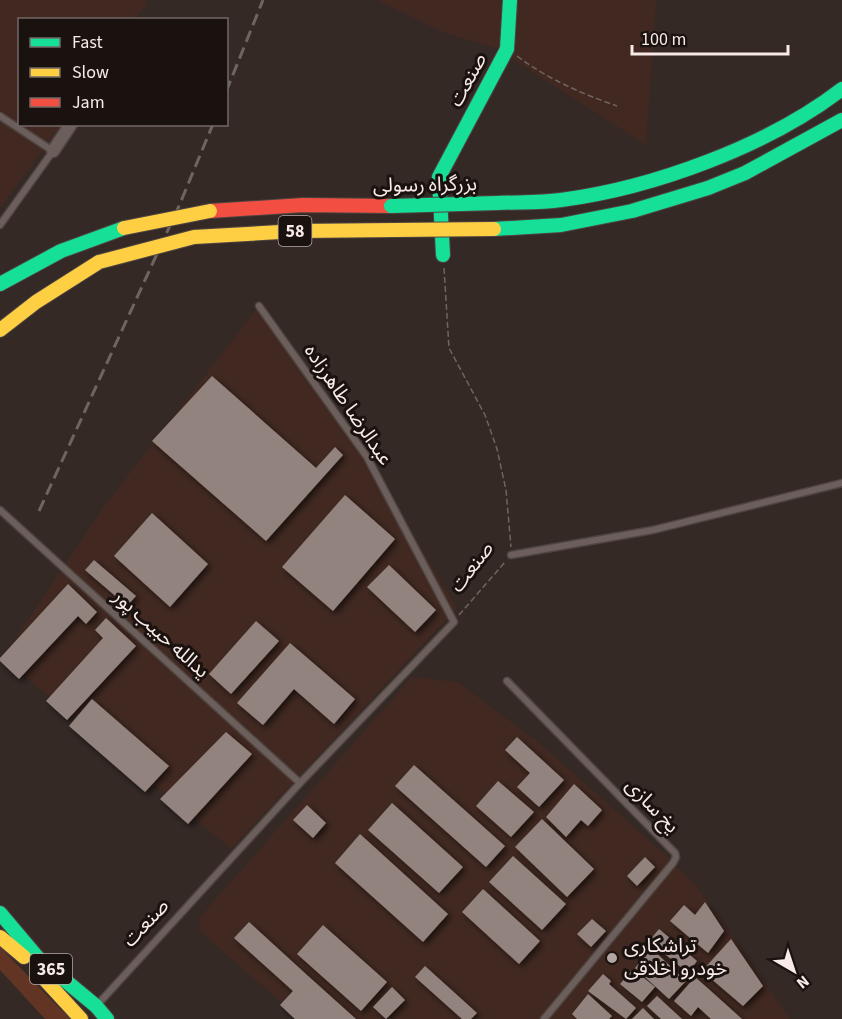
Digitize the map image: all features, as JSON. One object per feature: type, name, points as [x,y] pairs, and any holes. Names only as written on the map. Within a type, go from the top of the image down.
[{"type":"main road","name":"صنعت","points":[[443,255],[439,177],[507,48],[510,0]]},
{"type":"main road","name":"بزرگراه رسولی","points":[[0,284],[61,251],[124,228],[210,211],[303,205],[391,206],[497,203],[559,200],[609,192],[671,175],[729,152],[779,129],[842,89]]},
{"type":"main road","name":"58","points":[[0,314],[32,293],[99,262],[194,237],[297,231],[494,229],[561,225],[632,211],[708,188],[745,173],[842,120]]},
{"type":"main road","points":[[0,273],[61,251]]},
{"type":"main road","points":[[0,330],[36,302],[99,262]]},
{"type":"main road","points":[[0,900],[38,958]]},
{"type":"main road","name":"365","points":[[0,913],[38,958],[96,1006],[107,1019]]},
{"type":"main road","name":"365","points":[[0,932],[81,1019]]},
{"type":"main road","points":[[0,937],[24,957]]},
{"type":"street","points":[[53,151],[70,126]]},
{"type":"lane","points":[[0,116],[53,151],[0,225]]},
{"type":"lane","name":"عبدالرضا طاهرزاده","points":[[259,306],[367,457],[454,622]]},
{"type":"lane","points":[[511,555],[653,530],[842,483]]},
{"type":"lane","name":"یدالله حبیب پور","points":[[0,510],[300,783]]},
{"type":"lane","name":"صنعت","points":[[96,1006],[300,783],[454,622]]},
{"type":"lane","name":"یخ سازی","points":[[507,681],[675,853],[676,857],[544,1019]]},
{"type":"path","points":[[507,48],[542,74],[579,92],[617,106]]},
{"type":"path","name":"صنعت","points":[[443,255],[449,348],[485,415],[497,449],[506,490],[511,555],[454,622]]},
{"type":"shaded area","points":[[0,0],[145,0],[148,2],[137,18],[18,18],[18,126],[60,126],[0,208]]},
{"type":"shaded area","points":[[377,0],[656,0],[646,145],[495,48],[442,32]]},
{"type":"shaded area","points":[[259,306],[370,462],[457,608],[231,849],[3,658],[105,505]]},
{"type":"shaded area","points":[[412,677],[458,682],[538,742],[664,854],[696,885],[790,1019],[300,1019],[200,931],[199,918]]},
{"type":"shaded area","points":[[0,947],[70,1019],[45,1019],[0,970]]},
{"type":"building","points":[[212,376],[316,468],[335,447],[343,455],[266,541],[152,441]]},
{"type":"building","points":[[345,495],[395,539],[333,611],[282,567]]},
{"type":"building","points":[[152,513],[208,564],[170,607],[114,556]]},
{"type":"building","points":[[94,560],[136,596],[127,606],[85,570]]},
{"type":"building","points":[[389,565],[436,610],[415,632],[367,587]]},
{"type":"building","points":[[68,584],[97,612],[86,624],[78,616],[19,679],[0,661],[0,658]]},
{"type":"building","points":[[106,618],[136,646],[67,720],[46,701],[103,638],[95,630]]},
{"type":"building","points":[[256,621],[279,641],[231,694],[209,674]]},
{"type":"building","points":[[290,643],[355,699],[334,724],[294,689],[263,725],[237,703]]},
{"type":"building","points":[[92,699],[169,766],[145,792],[69,726]]},
{"type":"building","points":[[226,732],[252,754],[188,824],[160,799]]},
{"type":"building","points":[[517,737],[564,780],[539,807],[517,787],[530,773],[505,750]]},
{"type":"building","points":[[414,765],[505,846],[486,867],[395,786]]},
{"type":"building","points":[[498,781],[534,812],[511,837],[476,806]]},
{"type":"building","points":[[574,784],[602,810],[588,826],[581,820],[566,837],[546,817]]},
{"type":"building","points":[[392,803],[463,867],[439,893],[368,830]]},
{"type":"building","points":[[307,805],[326,823],[313,838],[293,820]]},
{"type":"building","points":[[542,819],[594,869],[567,897],[515,847]]},
{"type":"building","points":[[360,834],[448,914],[423,942],[335,863]]},
{"type":"building","points":[[513,856],[566,904],[542,930],[489,882]]},
{"type":"building","points":[[645,857],[655,867],[637,886],[627,876]]},
{"type":"building","points":[[483,889],[540,941],[519,964],[462,912]]},
{"type":"building","points":[[705,902],[724,931],[708,953],[670,921],[684,905],[695,915]]},
{"type":"building","points":[[592,919],[606,931],[591,947],[577,934]]},
{"type":"building","points":[[249,922],[356,1019],[295,1019],[280,1005],[293,991],[234,938]]},
{"type":"building","points":[[323,925],[387,982],[361,1011],[297,954]]},
{"type":"building","points":[[659,929],[697,961],[688,973],[649,941]]},
{"type":"building","points":[[731,939],[763,986],[743,1006],[702,971]]},
{"type":"building","points":[[652,949],[686,981],[669,999],[635,968]]},
{"type":"building","points":[[425,966],[477,1013],[471,1019],[462,1019],[415,977]]},
{"type":"building","points":[[633,969],[655,987],[642,1002],[620,984]]},
{"type":"building","points":[[603,974],[611,981],[609,984],[636,1008],[626,1019],[588,991]]},
{"type":"building","points":[[695,977],[742,1019],[711,1019],[698,1007],[691,1016],[674,1001]]},
{"type":"building","points":[[392,987],[405,1000],[386,1019],[373,1007]]},
{"type":"building","points":[[588,994],[612,1016],[609,1019],[577,1019],[572,1014]]},
{"type":"building","points":[[657,996],[682,1019],[661,1019],[647,1006]]},
{"type":"building","points":[[643,1008],[654,1019],[632,1019]]},
{"type":"railway","points":[[228,87],[263,0]]},
{"type":"railway","points":[[39,511],[179,206],[212,126]]},
{"type":"traffic: fast","points":[[443,255],[439,177],[507,49],[510,0]]},
{"type":"traffic: fast","points":[[497,203],[561,200],[633,186],[671,175],[745,146],[780,129],[842,89]]},
{"type":"traffic: fast","points":[[494,229],[561,225],[632,211],[708,188],[745,173],[842,120]]},
{"type":"traffic: fast","points":[[391,206],[497,203]]},
{"type":"traffic: fast","points":[[0,284],[61,251],[124,228]]},
{"type":"traffic: fast","points":[[0,913],[38,958],[96,1006],[107,1019]]},
{"type":"traffic: slow","points":[[124,228],[210,211]]},
{"type":"traffic: slow","points":[[99,262],[194,237],[297,231],[494,229]]},
{"type":"traffic: slow","points":[[0,330],[36,302],[99,262]]},
{"type":"traffic: slow","points":[[0,937],[24,957]]},
{"type":"traffic: slow","points":[[37,971],[81,1019]]},
{"type":"traffic: jam","points":[[210,211],[303,205],[391,206]]},
{"type":"place","name":"تراشکاری خودرو اخلاقی","points":[[612,958]]}]
